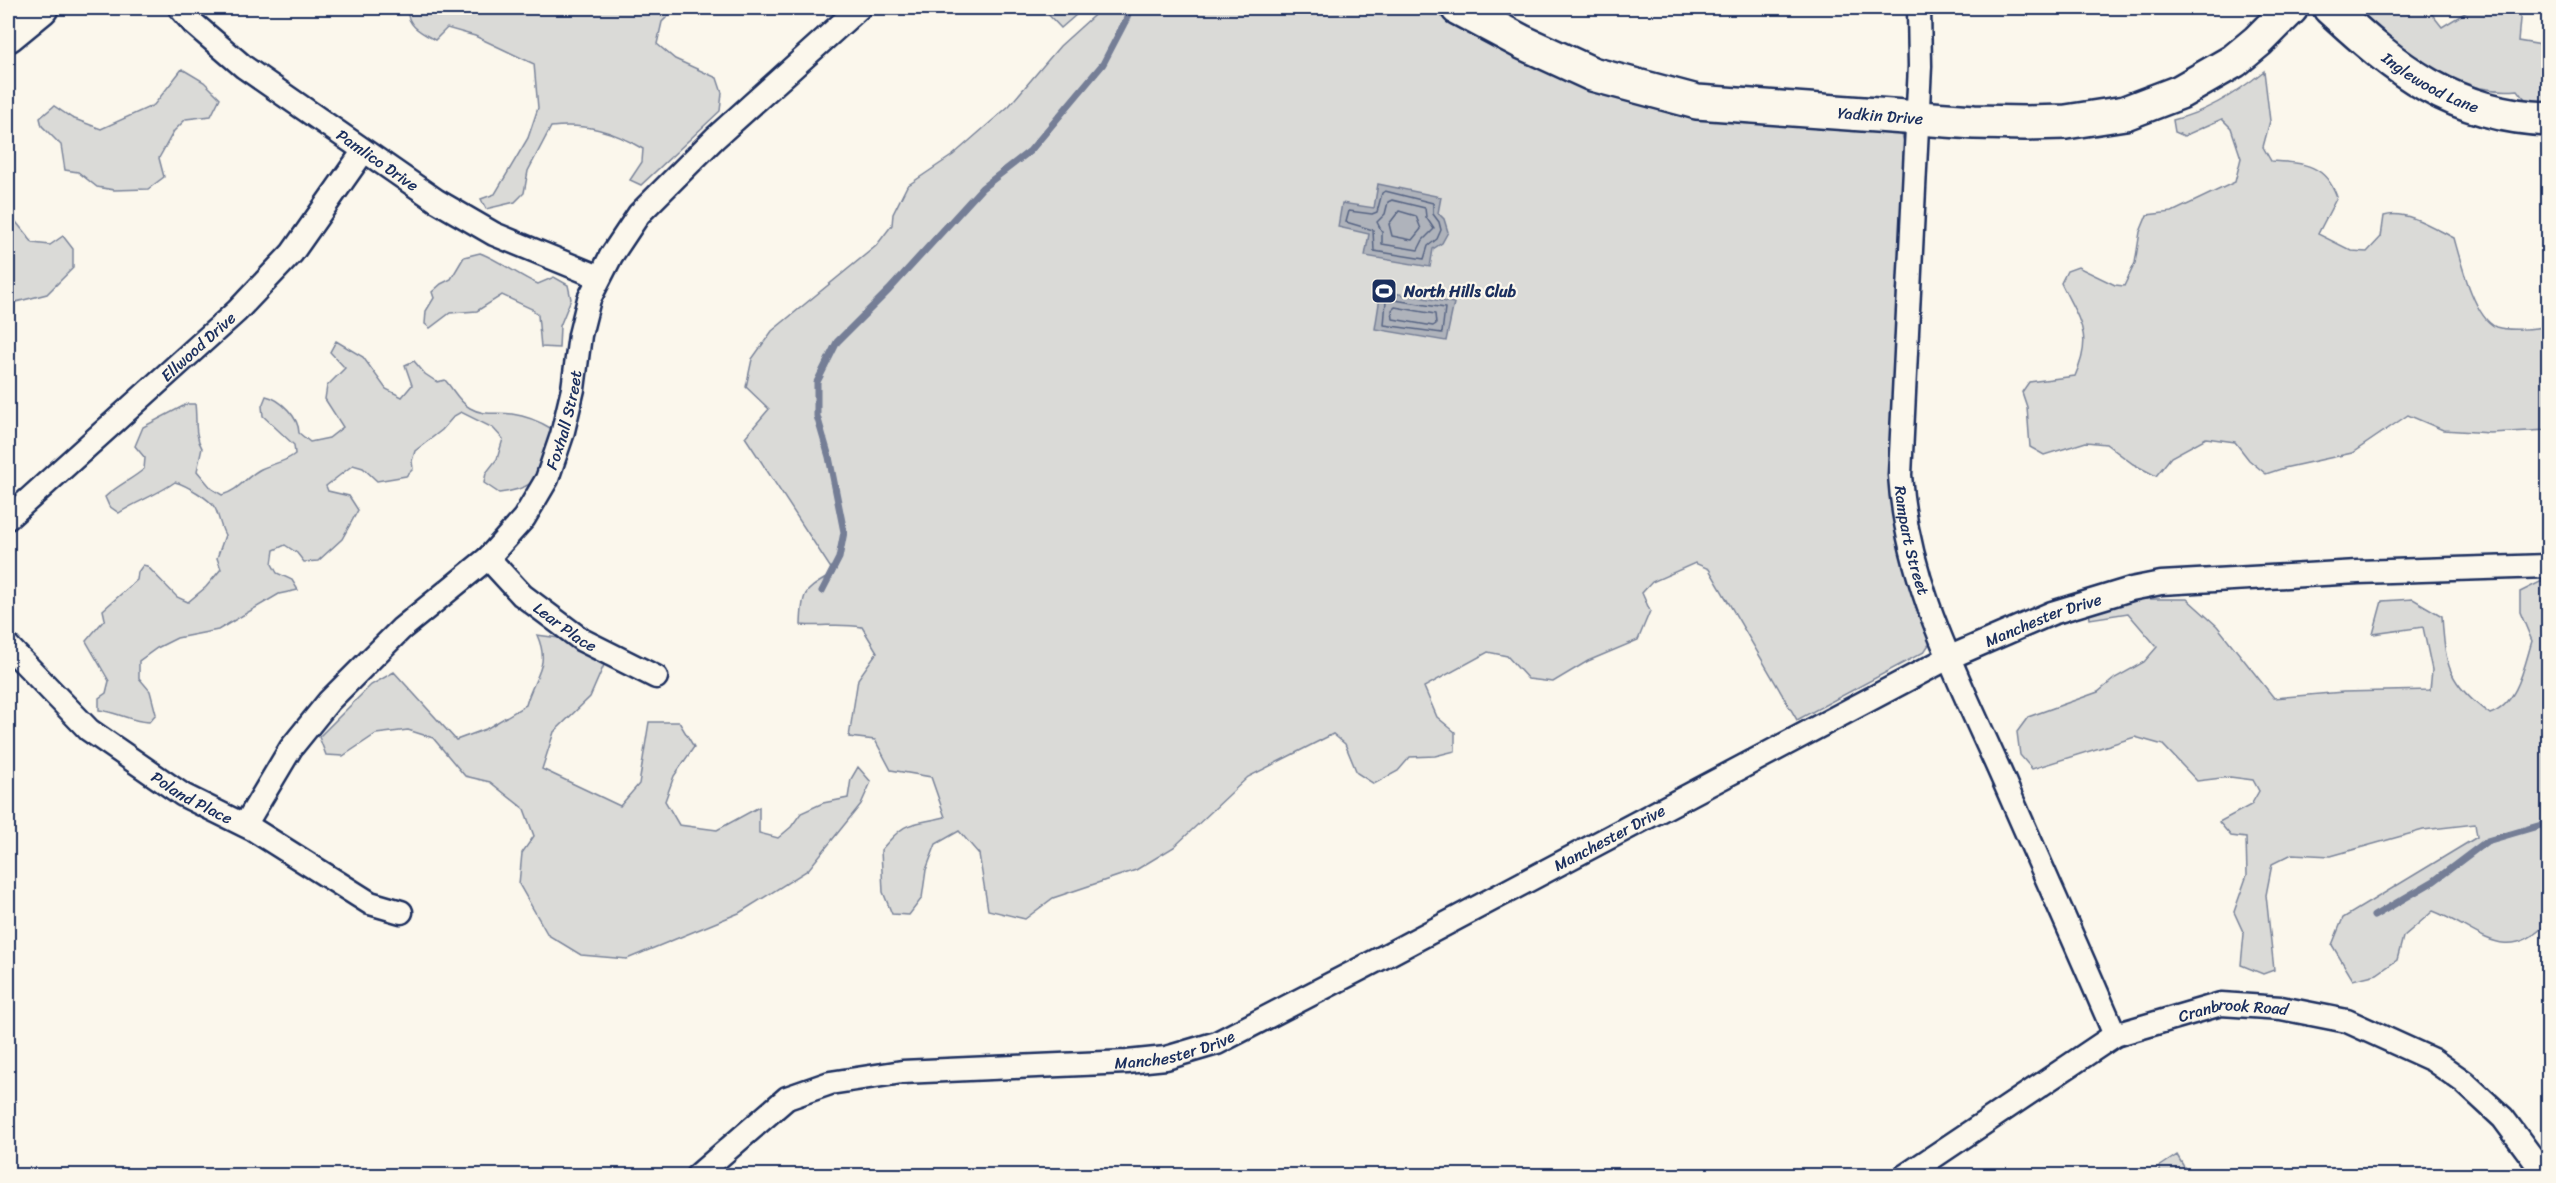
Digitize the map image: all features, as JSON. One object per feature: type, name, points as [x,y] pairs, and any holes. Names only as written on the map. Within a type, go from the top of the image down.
[{"type":"street","points":[[8,35],[41,8]]},
{"type":"street","name":"Pamlico Drive","points":[[180,8],[194,24],[244,67],[363,152],[437,201],[494,234],[599,277]]},
{"type":"street","name":"Foxhall Street","points":[[245,825],[291,748],[329,701],[401,629],[488,558],[524,518],[547,479],[562,435],[573,389],[584,315],[599,277],[639,214],[715,138],[859,8]]},
{"type":"street","name":"Yadkin Drive","points":[[1458,8],[1522,42],[1592,74],[1697,102],[1974,122],[2056,122],[2125,113],[2180,92],[2220,71],[2258,41],[2291,8]]},
{"type":"street","name":"Rampart Street","points":[[1919,8],[1920,66],[1905,353],[1901,486],[1905,520],[1915,569],[1948,658],[2115,1035]]},
{"type":"street","name":"Inglewood Lane","points":[[2330,8],[2404,72],[2450,98],[2504,114],[2548,119]]},
{"type":"street","name":"Ellwood Drive","points":[[8,518],[237,310],[292,252],[363,152]]},
{"type":"street","name":"Lear Place","points":[[488,558],[522,595],[582,640],[656,677]]},
{"type":"street","name":"Manchester Drive","points":[[697,1176],[787,1098],[830,1083],[902,1072],[1083,1066],[1156,1059],[1217,1043],[1948,658],[2052,613],[2131,589],[2161,583],[2358,572],[2548,566]]},
{"type":"street","name":"Poland Place","points":[[8,646],[89,730],[183,795],[245,825],[370,903],[401,912]]},
{"type":"street","name":"Cranbrook Road","points":[[1905,1176],[2115,1035],[2221,1004],[2281,1008],[2347,1021],[2433,1060],[2464,1082],[2503,1118],[2546,1176]]},
{"type":"shaded area","points":[[408,8],[676,8],[662,22],[657,44],[675,59],[717,78],[722,93],[720,111],[641,185],[630,180],[642,162],[643,149],[621,137],[588,127],[551,127],[528,171],[524,193],[515,202],[486,209],[481,199],[495,194],[528,138],[538,108],[534,64],[475,36],[447,28],[435,40],[412,24]]},
{"type":"shaded area","points":[[1042,8],[1084,8],[1061,28]]},
{"type":"shaded area","name":"North Hills Club","points":[[1102,8],[1433,8],[1480,39],[1530,64],[1592,90],[1901,132],[1905,145],[1895,523],[1902,559],[1930,643],[1924,652],[1797,720],[1709,569],[1695,563],[1652,582],[1642,593],[1650,611],[1638,640],[1588,661],[1553,682],[1528,679],[1507,656],[1488,652],[1424,687],[1437,717],[1455,732],[1455,751],[1435,756],[1410,757],[1398,771],[1374,784],[1357,773],[1345,744],[1333,734],[1248,777],[1174,847],[1136,870],[1053,898],[1025,919],[988,910],[979,854],[959,831],[936,844],[926,870],[922,898],[909,915],[892,914],[883,892],[881,850],[904,828],[945,817],[931,777],[891,770],[875,740],[849,737],[858,679],[877,652],[862,627],[801,625],[802,604],[807,592],[834,573],[745,437],[769,409],[746,387],[752,359],[772,331],[876,246],[892,225],[893,214],[907,186],[953,155],[1009,106],[1060,46]]},
{"type":"shaded area","points":[[2354,8],[2427,8],[2442,27],[2473,8],[2521,8],[2518,41],[2548,46],[2548,103],[2528,103],[2518,90],[2483,88],[2448,79],[2430,71],[2399,53],[2377,34]]},
{"type":"shaded area","points":[[182,69],[204,82],[220,98],[211,116],[186,119],[174,131],[159,158],[164,177],[148,189],[114,190],[97,187],[78,172],[65,170],[61,145],[42,126],[40,118],[54,106],[72,118],[101,129],[154,105]]},
{"type":"shaded area","points":[[2264,71],[2270,121],[2263,147],[2271,161],[2302,164],[2319,171],[2326,177],[2337,197],[2318,234],[2352,251],[2367,252],[2381,237],[2384,216],[2411,217],[2454,238],[2469,287],[2488,321],[2496,327],[2508,329],[2548,326],[2548,430],[2490,433],[2443,430],[2408,415],[2352,453],[2266,474],[2249,460],[2235,442],[2206,438],[2171,457],[2156,476],[2133,464],[2106,444],[2086,442],[2044,455],[2030,447],[2027,407],[2022,392],[2029,382],[2075,376],[2081,362],[2084,338],[2082,328],[2061,283],[2067,271],[2078,267],[2115,285],[2124,286],[2135,263],[2140,232],[2147,215],[2172,212],[2235,182],[2241,158],[2231,128],[2222,119],[2184,136],[2175,132],[2173,120],[2197,112],[2221,100]]},
{"type":"shaded area","points":[[8,212],[33,243],[50,245],[63,236],[73,249],[73,268],[47,294],[8,304]]},
{"type":"shaded area","points":[[480,253],[538,284],[554,277],[568,285],[571,299],[560,326],[559,348],[541,347],[538,315],[532,309],[502,295],[477,311],[450,313],[430,328],[425,324],[426,311],[434,298],[432,292],[451,279],[464,257]]},
{"type":"shaded area","points":[[336,341],[363,357],[386,389],[402,397],[412,385],[405,365],[414,361],[425,374],[437,382],[445,380],[462,402],[470,408],[485,413],[523,416],[552,429],[549,447],[538,474],[524,487],[499,493],[484,483],[486,473],[497,459],[503,439],[493,428],[461,412],[415,451],[412,461],[413,469],[406,476],[377,481],[363,468],[353,465],[326,486],[328,491],[349,496],[358,510],[342,539],[318,561],[304,562],[297,553],[285,545],[274,550],[272,564],[277,573],[292,580],[298,590],[279,594],[218,630],[177,638],[157,648],[139,661],[139,678],[150,691],[156,714],[149,722],[99,710],[99,698],[106,693],[109,681],[86,641],[105,619],[103,610],[137,580],[138,572],[143,565],[147,566],[177,597],[188,602],[206,587],[221,569],[217,558],[225,535],[216,511],[212,504],[191,489],[175,482],[119,513],[109,506],[105,497],[144,469],[145,458],[135,446],[143,427],[187,404],[195,404],[197,432],[202,448],[197,471],[212,489],[222,495],[228,493],[261,469],[295,454],[294,445],[263,416],[262,406],[266,396],[288,410],[296,421],[299,433],[310,442],[329,438],[343,427],[325,399],[327,386],[345,368],[330,352]]},
{"type":"shaded area","points":[[2542,581],[2548,604],[2548,922],[2533,935],[2518,942],[2505,943],[2491,940],[2433,911],[2403,937],[2397,960],[2377,974],[2353,980],[2332,945],[2343,918],[2477,837],[2475,824],[2423,830],[2331,856],[2292,854],[2272,864],[2266,895],[2274,970],[2263,974],[2241,965],[2244,934],[2234,912],[2247,875],[2246,838],[2231,836],[2219,822],[2251,805],[2259,791],[2253,780],[2230,777],[2197,781],[2163,745],[2135,737],[2032,769],[2020,755],[2017,732],[2028,717],[2098,692],[2115,678],[2144,662],[2157,647],[2128,613],[2090,619],[2089,612],[2128,599],[2187,599],[2217,626],[2274,698],[2343,692],[2430,690],[2432,670],[2423,627],[2373,634],[2382,601],[2413,599],[2442,616],[2447,661],[2451,672],[2465,693],[2490,714],[2500,709],[2513,693],[2523,673],[2532,641],[2520,612],[2520,592]]},
{"type":"shaded area","points":[[537,635],[559,638],[604,665],[590,697],[554,732],[542,769],[620,806],[639,784],[649,722],[679,722],[694,747],[674,776],[665,801],[679,825],[717,830],[759,807],[759,833],[778,838],[791,827],[801,813],[823,803],[848,798],[851,779],[858,767],[871,782],[861,804],[808,870],[739,913],[627,959],[581,955],[548,935],[519,884],[522,853],[534,836],[524,809],[490,782],[465,776],[433,738],[408,730],[376,734],[343,756],[326,755],[319,737],[371,685],[394,672],[456,740],[486,729],[526,705],[542,663],[541,646]]},
{"type":"shaded area","points":[[2177,1155],[2188,1174],[2197,1175],[2161,1175],[2159,1167]]},
{"type":"water","points":[[1378,184],[1441,197],[1438,213],[1444,219],[1448,232],[1442,243],[1433,249],[1430,267],[1365,256],[1369,234],[1338,227],[1342,203],[1374,208]]},
{"type":"water","points":[[1381,291],[1454,303],[1446,341],[1375,329]]},
{"type":"waterway","points":[[822,591],[839,558],[844,532],[829,457],[817,416],[817,382],[837,342],[889,290],[982,188],[1030,151],[1103,64],[1130,8]]},
{"type":"waterway","points":[[2374,916],[2434,881],[2487,841],[2548,823]]},
{"type":"place","name":"North Hills Club","points":[[1384,291]]}]
